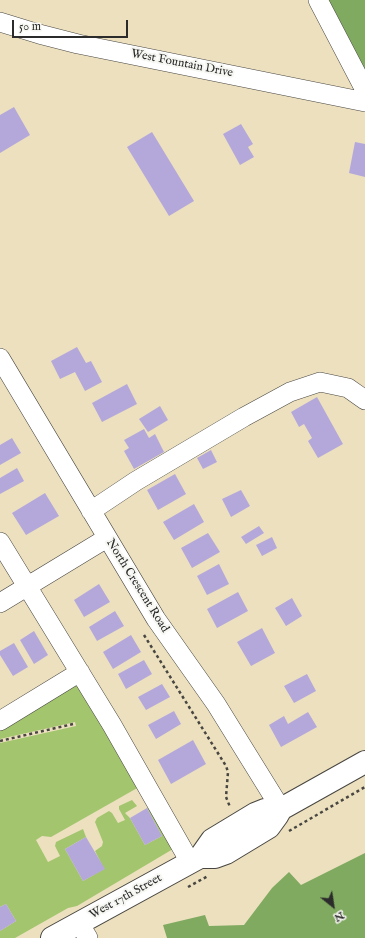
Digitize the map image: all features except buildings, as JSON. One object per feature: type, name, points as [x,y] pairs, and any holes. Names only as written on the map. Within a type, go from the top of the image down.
[{"type":"main road","points":[[281,809],[365,762]]},
{"type":"main road","name":"West 17th Street","points":[[52,938],[84,931],[195,859],[212,840],[233,826],[259,812],[281,809]]},
{"type":"street","points":[[318,0],[365,90]]},
{"type":"street","name":"West Fountain Drive","points":[[0,22],[38,34],[78,44],[365,102]]},
{"type":"street","name":"North Crescent Road","points":[[0,358],[90,511],[156,619],[216,704],[281,809]]},
{"type":"street","points":[[90,511],[136,481],[244,416],[290,392],[320,382],[348,388],[365,400]]},
{"type":"street","points":[[0,603],[107,538]]},
{"type":"street","points":[[0,542],[26,587],[195,859]]},
{"type":"street","points":[[0,720],[80,672]]},
{"type":"path","points":[[140,628],[226,766],[228,772],[226,797],[232,811]]},
{"type":"path","points":[[0,741],[74,724]]},
{"type":"path","points":[[286,834],[365,787]]},
{"type":"green space","points":[[323,0],[365,0],[365,84]]},
{"type":"green space","points":[[75,682],[139,787],[51,837],[42,836],[36,840],[48,862],[60,856],[55,846],[56,842],[83,829],[86,837],[65,849],[83,881],[104,869],[95,851],[102,846],[103,842],[95,822],[97,818],[109,811],[118,823],[125,820],[119,806],[132,800],[137,806],[125,813],[130,818],[145,845],[162,836],[147,808],[150,807],[173,849],[77,906],[68,908],[15,938],[0,938],[0,931],[16,921],[6,904],[0,907],[0,743],[76,726],[75,722],[0,739],[0,726]]},
{"type":"green space","points":[[365,853],[365,938],[167,938],[163,925],[205,915],[209,926],[244,925],[272,888],[289,872],[301,885]]}]
